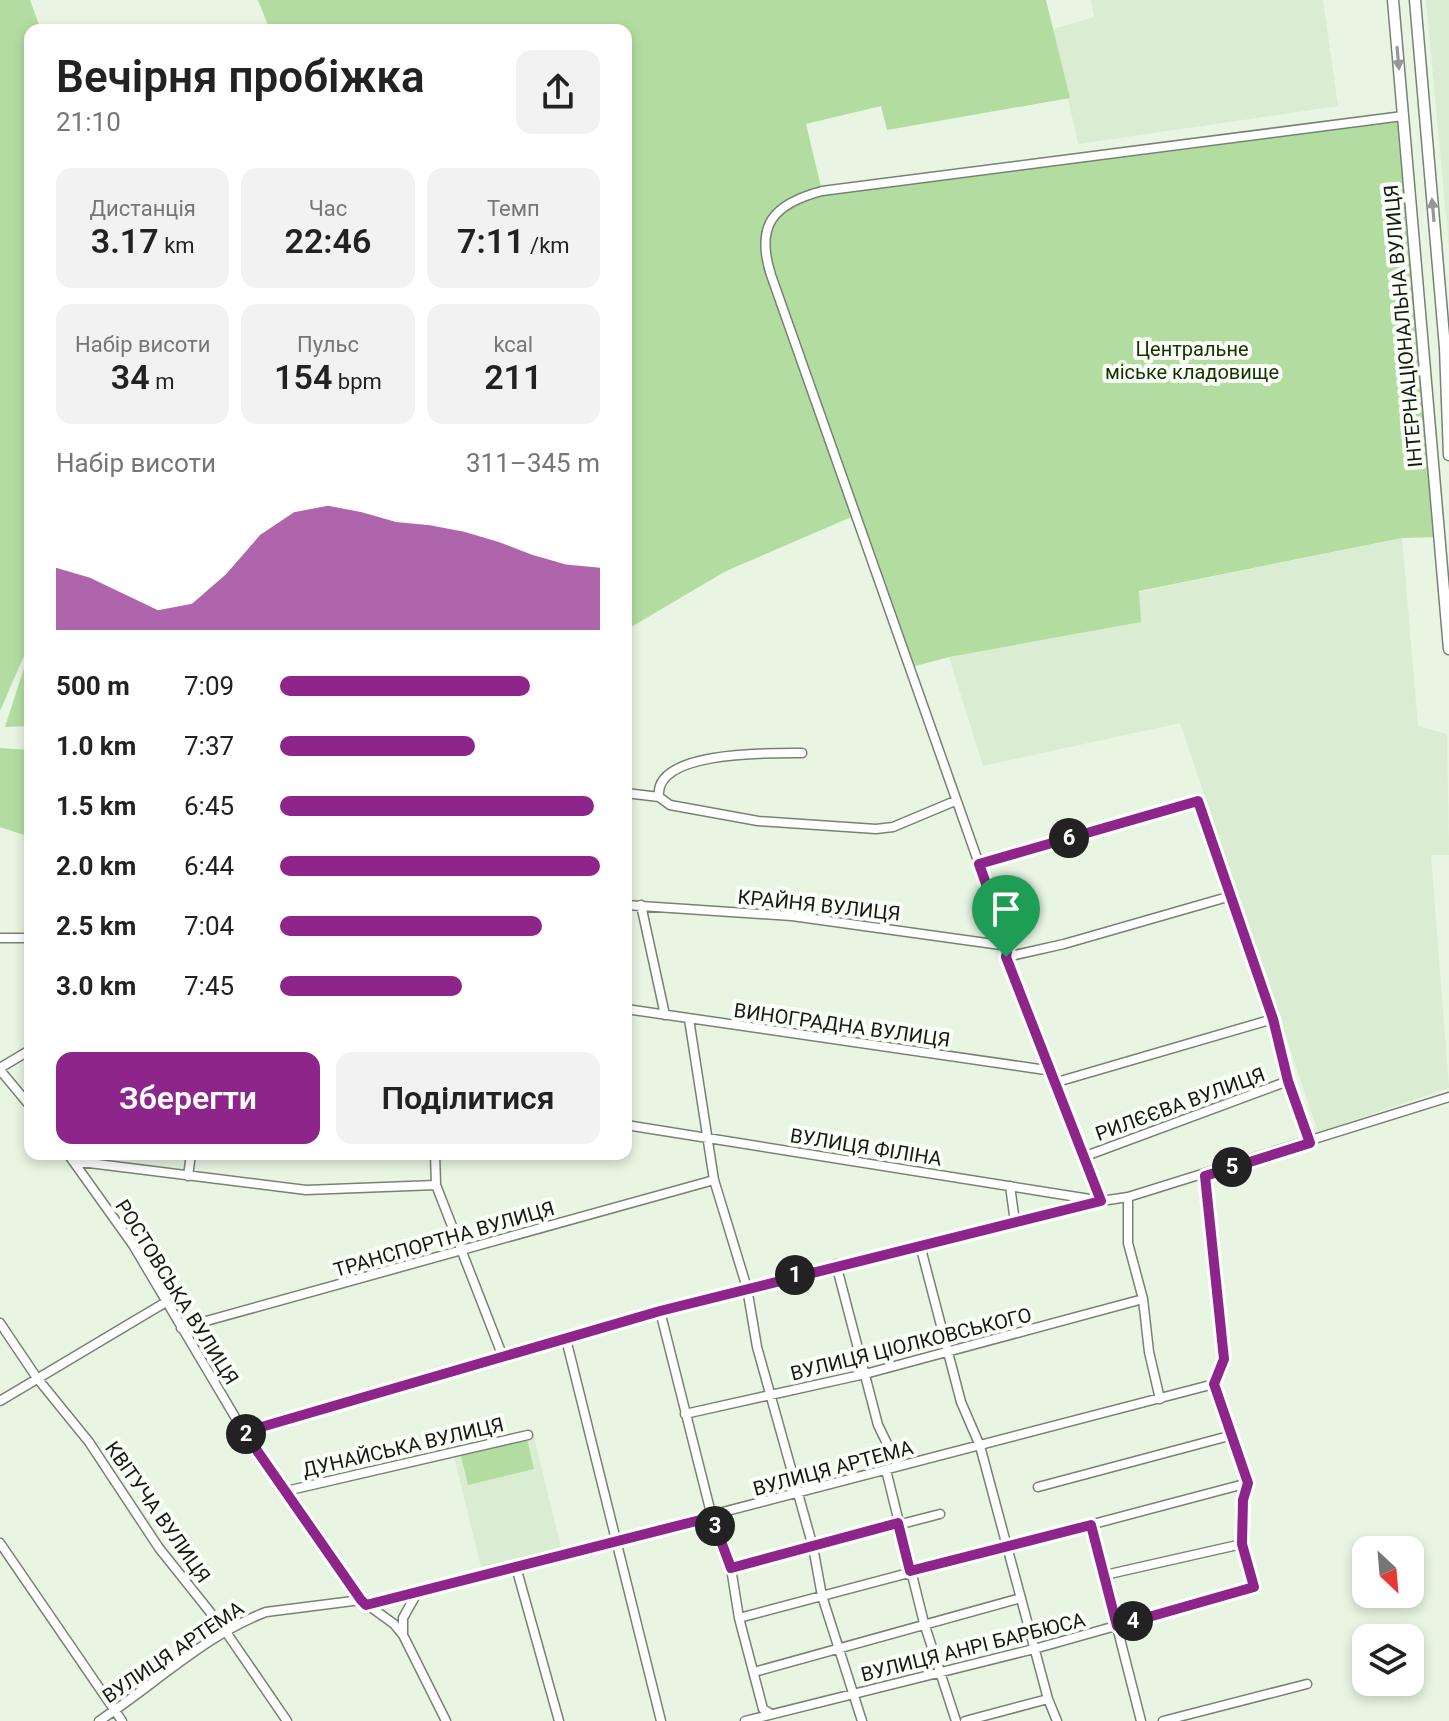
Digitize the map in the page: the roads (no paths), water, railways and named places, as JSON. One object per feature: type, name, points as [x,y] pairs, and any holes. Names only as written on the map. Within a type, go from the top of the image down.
[{"type":"main road","name":"ІНТЕРНАЦІОНАЛЬНА ВУЛИЦЯ","points":[[1393,0],[1449,649]]},
{"type":"main road","name":"ІНТЕРНАЦІОНАЛЬНА ВУЛИЦЯ","points":[[1415,0],[1445,348],[1449,455]]},
{"type":"street","points":[[1101,1201],[1053,1071],[1031,1028],[1006,957],[1008,946],[771,275],[764,245],[769,221],[793,201],[822,191],[1403,116]]},
{"type":"street","points":[[659,797],[662,781],[675,768],[757,752],[802,753]]},
{"type":"street","points":[[632,794],[659,797],[670,805],[758,821],[876,829],[893,827],[955,801]]},
{"type":"street","points":[[979,864],[1198,801],[1273,1019],[1288,1081],[1310,1143]]},
{"type":"street","points":[[1006,957],[1064,944],[1231,896]]},
{"type":"street","name":"КРАЙНЯ ВУЛИЦЯ","points":[[632,905],[792,916],[1008,946]]},
{"type":"street","points":[[641,905],[665,1015]]},
{"type":"street","points":[[0,938],[24,938]]},
{"type":"street","name":"ВИНОГРАДНА ВУЛИЦЯ","points":[[632,1010],[1053,1071]]},
{"type":"street","points":[[689,1019],[714,1180],[747,1288],[770,1396],[813,1547],[822,1596],[862,1721]]},
{"type":"street","points":[[1057,1082],[1273,1019]]},
{"type":"street","points":[[24,1054],[0,1069],[24,1099]]},
{"type":"street","name":"РИЛЄЄВА ВУЛИЦЯ","points":[[1083,1157],[1288,1081]]},
{"type":"street","points":[[244,1432],[660,1311],[836,1264],[1128,1197],[1205,1176],[1449,1097]]},
{"type":"street","name":"ВУЛИЦЯ ФІЛІНА","points":[[632,1126],[1101,1201]]},
{"type":"street","name":"РОСТОВСЬКА ВУЛИЦЯ","points":[[72,1160],[133,1245],[244,1432],[363,1603],[388,1619],[403,1635],[446,1721]]},
{"type":"street","points":[[89,1160],[306,1190],[436,1185]]},
{"type":"street","points":[[188,1176],[190,1160]]},
{"type":"street","points":[[435,1160],[436,1185],[503,1357]]},
{"type":"street","points":[[1105,1575],[1242,1544],[1243,1500],[1248,1483],[1229,1436],[1214,1384],[1224,1359],[1205,1176]]},
{"type":"street","name":"ТРАНСПОРТНА ВУЛИЦЯ","points":[[181,1328],[714,1180]]},
{"type":"street","points":[[1010,1186],[1015,1222]]},
{"type":"street","points":[[1128,1197],[1128,1243],[1143,1299],[1160,1399]]},
{"type":"street","points":[[920,1245],[961,1402],[980,1446],[1034,1649],[1057,1721]]},
{"type":"street","points":[[836,1264],[878,1425],[898,1466]]},
{"type":"street","name":"ВУЛИЦЯ ЦІОЛКОВСЬКОГО","points":[[685,1414],[865,1374],[1143,1299]]},
{"type":"street","points":[[0,1401],[166,1302]]},
{"type":"street","points":[[660,1311],[712,1517],[731,1568],[739,1618],[763,1709],[771,1714]]},
{"type":"street","name":"КВІТУЧА ВУЛИЦЯ","points":[[0,1323],[37,1378],[89,1442],[159,1548],[226,1632],[287,1721]]},
{"type":"street","points":[[566,1339],[661,1721]]},
{"type":"street","name":"ВУЛИЦЯ АРТЕМА","points":[[99,1721],[226,1632],[266,1612],[363,1603],[417,1593],[1214,1384]]},
{"type":"street","name":"ДУНАЙСЬКА ВУЛИЦЯ","points":[[286,1491],[528,1435]]},
{"type":"street","points":[[1038,1487],[1229,1436]]},
{"type":"street","points":[[886,1470],[924,1623],[956,1721]]},
{"type":"street","points":[[739,1618],[1248,1483]]},
{"type":"street","points":[[731,1568],[940,1514]]},
{"type":"street","points":[[1091,1525],[1141,1721]]},
{"type":"street","points":[[0,1543],[122,1721]]},
{"type":"street","name":"ВУЛИЦЯ АНРІ БАРБЮСА","points":[[745,1721],[1034,1649],[1254,1587],[1242,1544]]},
{"type":"street","points":[[516,1567],[559,1721]]},
{"type":"street","points":[[403,1635],[403,1618],[417,1593]]},
{"type":"street","points":[[394,1598],[386,1611],[388,1619],[396,1622],[403,1618]]},
{"type":"street","points":[[754,1672],[1021,1598]]},
{"type":"street","points":[[1163,1721],[1307,1684]]},
{"type":"street","points":[[965,1721],[1048,1699]]},
{"type":"park label","name":"Центральне міське кладовище","points":[[1192,360]]}]
